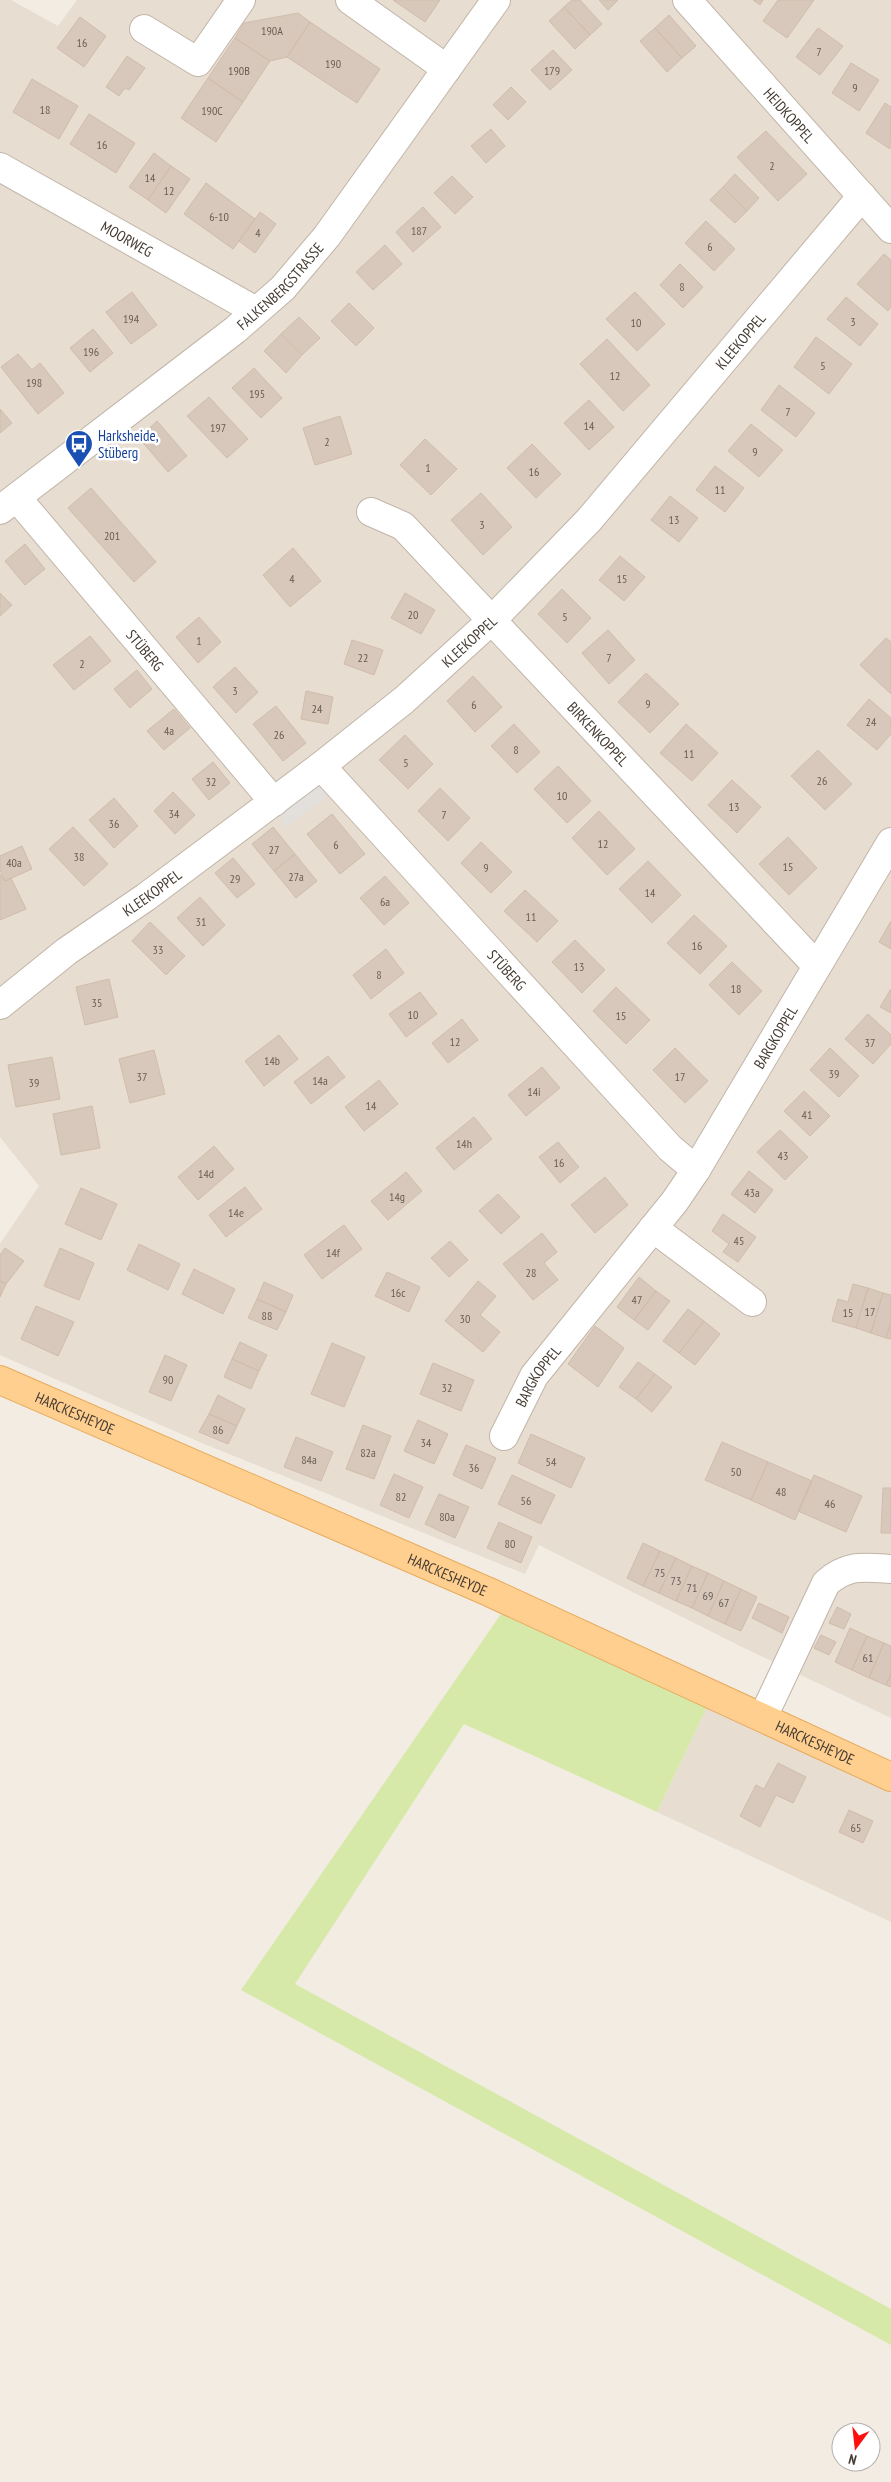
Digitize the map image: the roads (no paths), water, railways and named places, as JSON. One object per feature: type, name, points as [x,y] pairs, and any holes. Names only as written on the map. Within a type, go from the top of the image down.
[{"type":"main road","name":"HARCKESHEYDE","points":[[0,1380],[489,1592],[891,1777]]},
{"type":"street","points":[[144,29],[198,62],[241,0]]},
{"type":"street","points":[[350,0],[447,69]]},
{"type":"street","name":"FALKENBERGSTRASSE","points":[[8,504],[235,330],[256,310],[284,288],[327,236],[496,0]]},
{"type":"street","name":"HEIDKOPPEL","points":[[687,0],[891,229]]},
{"type":"street","name":"MOORWEG","points":[[0,167],[256,310]]},
{"type":"street","name":"KLEEKOPPEL","points":[[0,1005],[68,952],[321,766],[404,700],[492,620],[588,520],[862,196]]},
{"type":"street","name":"STÜBERG","points":[[8,504],[274,802]]},
{"type":"street","name":"BIRKENKOPPEL","points":[[371,512],[403,526],[817,966]]},
{"type":"street","name":"STÜBERG","points":[[321,766],[665,1142],[696,1170]]},
{"type":"street","name":"BARGKOPPEL","points":[[504,1436],[525,1390],[534,1376],[653,1228],[696,1170],[891,842]]},
{"type":"street","points":[[653,1228],[752,1302]]},
{"type":"street","points":[[763,1717],[826,1583],[839,1572],[861,1567],[891,1569]]},
{"type":"place","name":"Harksheide, Stüberg","points":[[79,468]]}]
